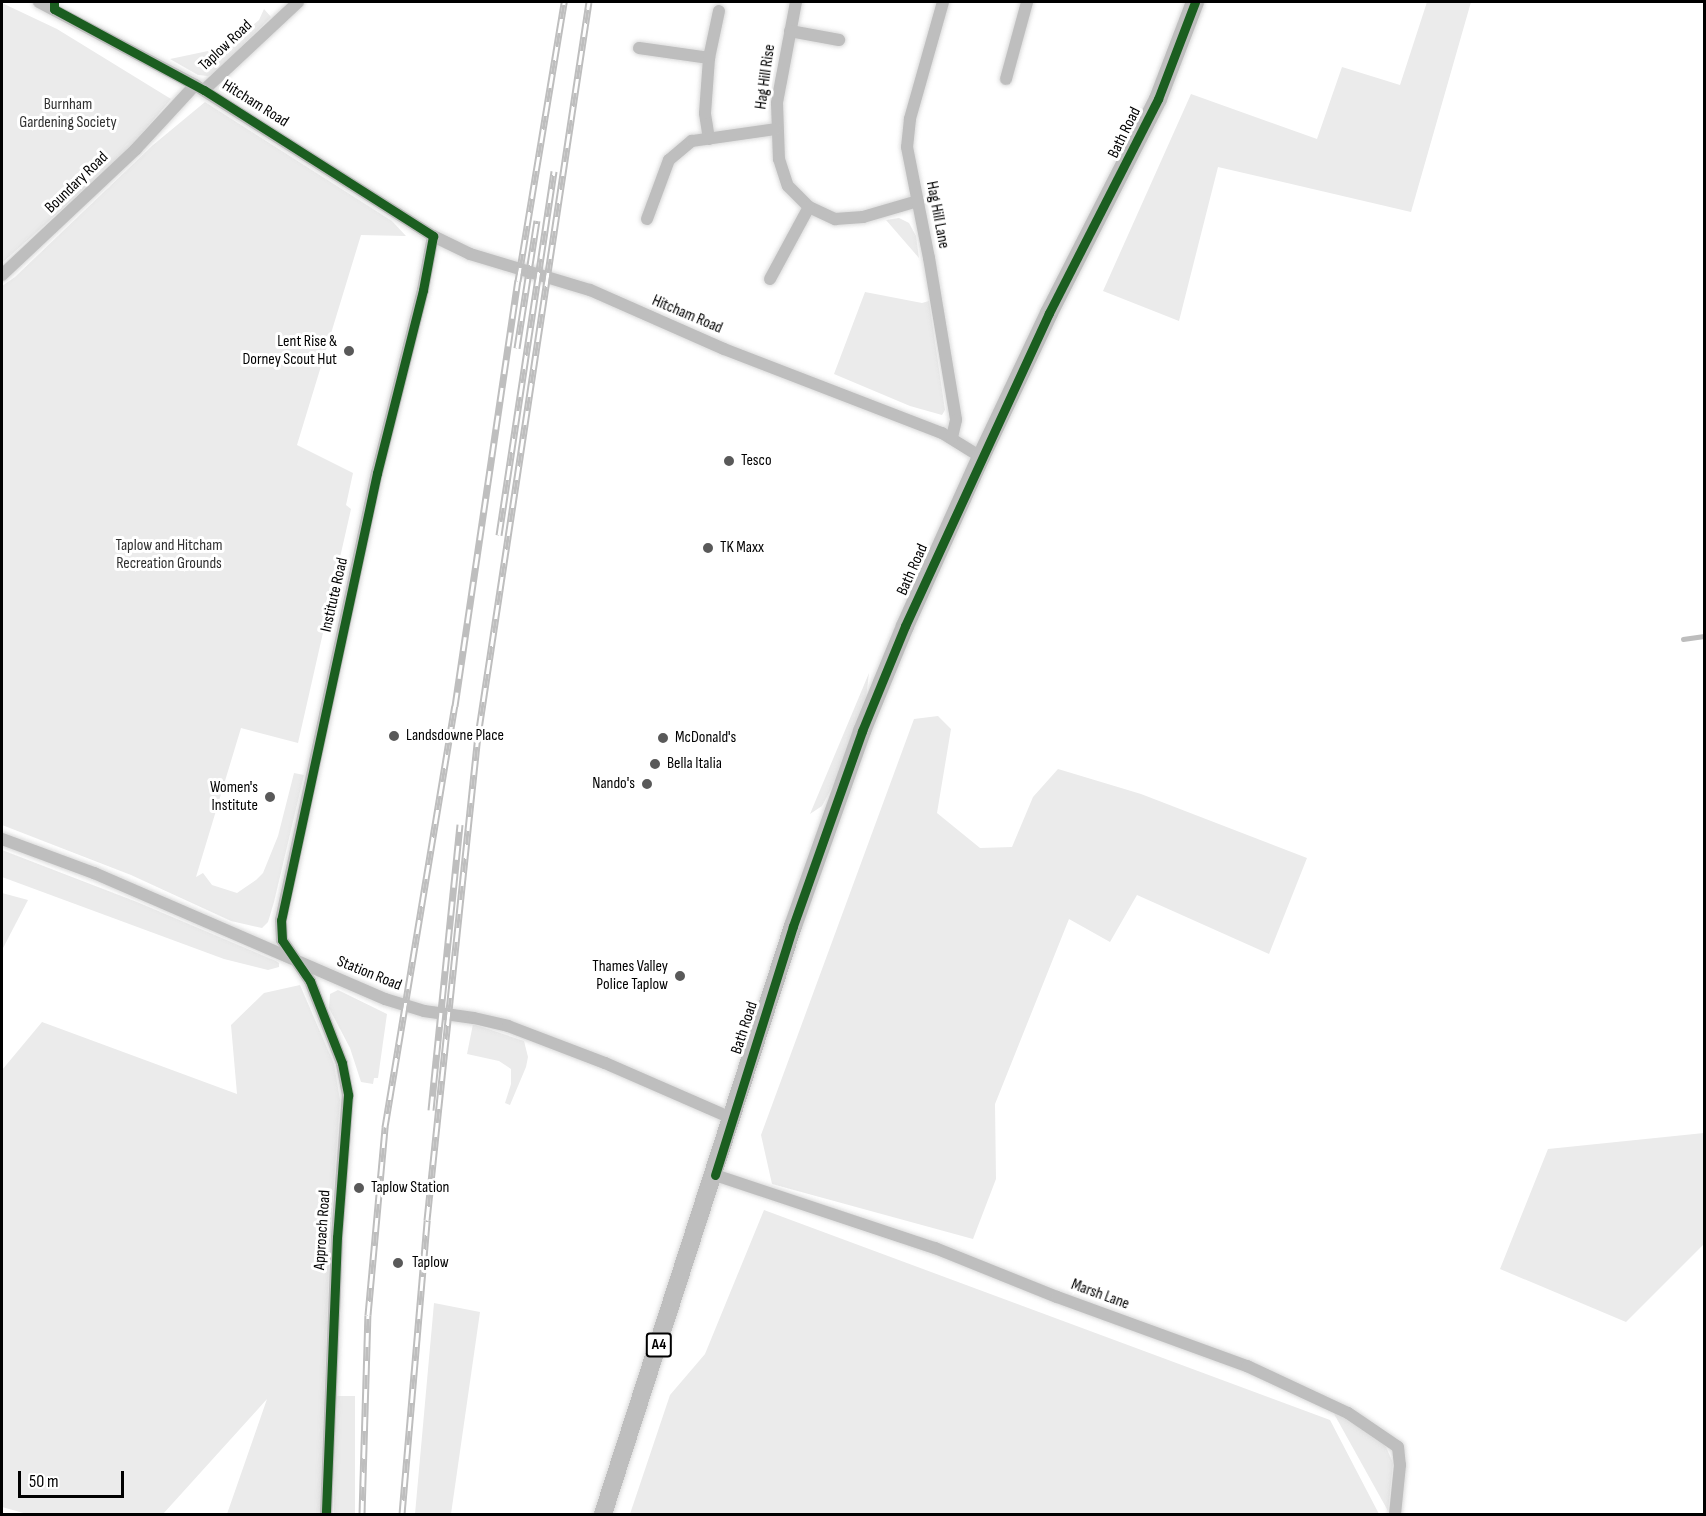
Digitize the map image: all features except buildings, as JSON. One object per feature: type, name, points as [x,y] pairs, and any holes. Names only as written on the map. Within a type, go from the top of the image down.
[{"type":"main road","name":"Bath Road","points":[[603,1515],[794,926],[862,731],[905,626],[981,457],[1049,313],[1158,99],[1195,2]]},
{"type":"street","name":"Hitcham Road","points":[[39,2],[54,5],[199,88],[433,236],[479,258],[590,290],[724,349],[897,414],[952,438],[981,457]]},
{"type":"street","name":"Taplow Road","points":[[199,88],[298,2]]},
{"type":"street","name":"Hag Hill Rise","points":[[796,2],[777,103],[776,129],[779,159],[788,186],[809,207],[835,219],[863,217],[918,201]]},
{"type":"street","name":"Hag Hill Lane","points":[[943,2],[907,135],[956,420],[952,438]]},
{"type":"street","points":[[1006,79],[1027,2]]},
{"type":"street","points":[[709,138],[705,112],[709,58],[719,11]]},
{"type":"street","name":"Hag Hill Rise","points":[[790,31],[840,40]]},
{"type":"street","points":[[639,48],[709,58]]},
{"type":"street","name":"Boundary Road","points":[[2,275],[199,88]]},
{"type":"street","name":"Hag Hill Rise","points":[[647,219],[669,160],[692,141],[776,129]]},
{"type":"street","points":[[770,279],[809,207]]},
{"type":"street","name":"Institute Road","points":[[294,959],[282,940],[280,931],[286,892],[377,473],[423,290],[433,236]]},
{"type":"street","name":"Station Road","points":[[2,839],[94,873],[394,1003],[508,1026],[605,1063],[731,1118]]},
{"type":"street","name":"Approach Road","points":[[294,959],[310,981],[316,994],[342,1063],[348,1095],[337,1238],[326,1515]]},
{"type":"street","name":"Marsh Lane","points":[[715,1175],[935,1248],[1057,1297],[1247,1366],[1348,1413],[1387,1437],[1398,1447],[1400,1465],[1395,1515]]},
{"type":"green space","points":[[1427,2],[1471,2],[1411,212],[1218,167],[1179,321],[1103,291],[1191,94],[1317,139],[1342,67],[1400,85]]},
{"type":"green space","name":"Burnham Gardening Society","points":[[2,3],[57,29],[171,99],[127,151],[2,263]]},
{"type":"green space","points":[[264,9],[271,17],[216,72],[208,76],[198,75],[170,59],[227,47],[259,20]]},
{"type":"green space","name":"Taplow and Hitcham Recreation Grounds","points":[[205,102],[392,221],[406,236],[361,235],[297,445],[353,473],[346,505],[351,509],[298,743],[241,728],[196,877],[203,873],[212,885],[237,893],[256,880],[263,873],[278,836],[294,773],[304,775],[274,902],[268,922],[262,928],[231,921],[131,875],[2,825],[2,286],[15,277],[153,145]]},
{"type":"green space","points":[[899,218],[909,223],[916,236],[919,258],[886,220]]},
{"type":"green space","points":[[865,292],[922,303],[929,301],[945,410],[942,415],[910,406],[834,374]]},
{"type":"green space","points":[[869,673],[866,698],[837,778],[822,806],[810,814]]},
{"type":"green space","points":[[938,716],[951,729],[937,813],[980,848],[1012,847],[1033,797],[1058,769],[1141,794],[1307,858],[1269,954],[1137,895],[1110,942],[1069,919],[995,1104],[996,1179],[973,1239],[772,1184],[761,1135],[914,719]]},
{"type":"green space","points":[[2,850],[137,902],[276,961],[279,967],[268,970],[224,959],[2,877]]},
{"type":"green space","points":[[2,893],[28,900],[2,950]]},
{"type":"green space","points":[[300,985],[334,1064],[340,1100],[330,1241],[320,1514],[227,1514],[267,1399],[163,1514],[27,1514],[2,1507],[2,1070],[42,1022],[237,1094],[231,1025],[264,993]]},
{"type":"green space","points":[[338,990],[387,1014],[378,1078],[374,1078],[373,1084],[361,1082],[350,1048],[329,1008],[330,994]]},
{"type":"green space","points":[[473,1024],[524,1041],[528,1057],[526,1067],[510,1105],[505,1103],[511,1084],[511,1069],[499,1061],[467,1054]]},
{"type":"green space","points":[[1704,1133],[1704,1244],[1626,1322],[1500,1269],[1548,1149]]},
{"type":"green space","points":[[764,1210],[1330,1420],[1379,1514],[630,1514],[670,1395],[705,1354]]},
{"type":"green space","points":[[434,1303],[480,1312],[451,1514],[415,1514]]},
{"type":"green space","points":[[334,1396],[355,1396],[355,1514],[334,1514]]},
{"type":"green space","points":[[1333,1412],[1375,1434],[1386,1447],[1393,1463],[1388,1511]]},
{"type":"waterway","points":[[1683,639],[1704,636]]},
{"type":"railway","points":[[362,1514],[368,1315],[385,1127],[455,706],[518,281],[564,2]]},
{"type":"railway","points":[[402,1514],[427,1220],[479,729],[589,2]]},
{"type":"railway","points":[[499,535],[554,171]]},
{"type":"railway","points":[[517,348],[537,221]]},
{"type":"railway","points":[[431,1110],[460,824]]},
{"type":"cycle path","points":[[54,2],[54,9],[204,90],[433,236],[423,290],[377,473],[281,920],[282,940],[310,981],[342,1063],[348,1095],[337,1237],[326,1514]]},
{"type":"cycle path","points":[[715,1175],[793,926],[862,731],[905,626],[1049,313],[1158,99],[1195,2]]},
{"type":"place","name":"Lent Rise & Dorney Scout Hut","points":[[349,351]]},
{"type":"place","name":"Tesco","points":[[729,461]]},
{"type":"place","name":"TK Maxx","points":[[708,548]]},
{"type":"place","name":"Landsdowne Place","points":[[394,736]]},
{"type":"place","name":"McDonald's","points":[[663,738]]},
{"type":"place","name":"Bella Italia","points":[[655,764]]},
{"type":"place","name":"Nando's","points":[[647,784]]},
{"type":"place","name":"Women's Institute","points":[[270,797]]},
{"type":"place","name":"Thames Valley Police Taplow","points":[[680,976]]},
{"type":"place","name":"Taplow Station","points":[[359,1188]]},
{"type":"place","name":"Taplow","points":[[398,1263]]}]
